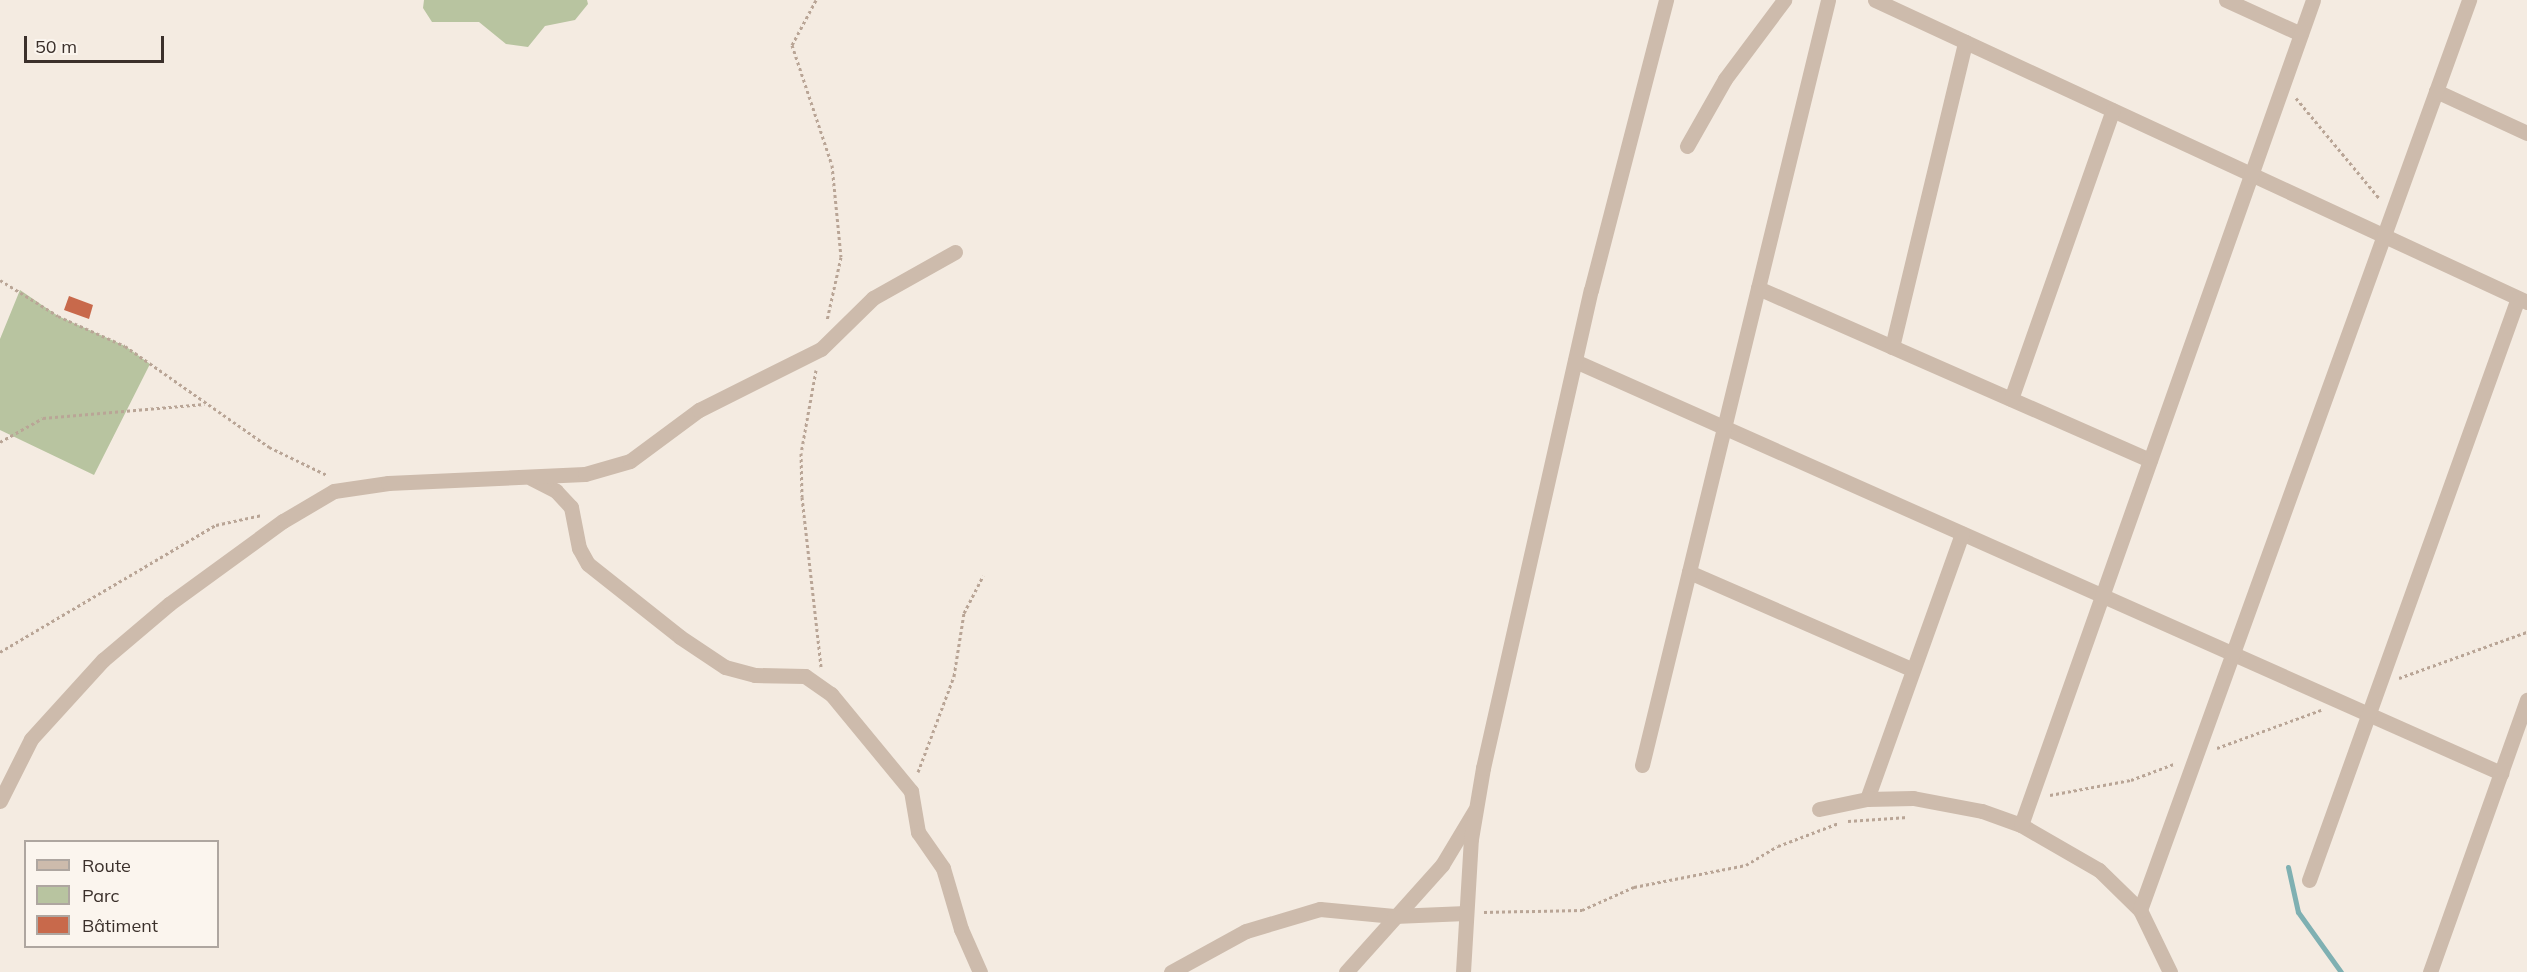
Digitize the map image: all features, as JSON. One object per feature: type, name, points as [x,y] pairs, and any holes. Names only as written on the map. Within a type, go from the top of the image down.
[{"type":"street","points":[[1462,972],[1475,810],[1575,361],[1666,0]]},
{"type":"street","points":[[1687,146],[1725,79],[1784,0]]},
{"type":"street","points":[[1642,765],[1828,0]]},
{"type":"street","points":[[1875,0],[2523,300],[2379,686],[2310,880]]},
{"type":"street","points":[[2226,0],[2301,34]]},
{"type":"street","points":[[2021,825],[2313,0]]},
{"type":"street","points":[[2140,910],[2469,0]]},
{"type":"street","points":[[1892,347],[1965,42]]},
{"type":"street","points":[[2436,91],[2527,133]]},
{"type":"street","points":[[2011,399],[2113,110]]},
{"type":"street","points":[[0,801],[31,739],[103,660],[169,604],[283,521],[334,490],[388,483],[585,474],[630,461],[699,410],[821,349],[873,298],[955,252]]},
{"type":"street","points":[[1758,288],[2150,460]]},
{"type":"street","points":[[1575,361],[2501,773]]},
{"type":"street","points":[[531,478],[556,491],[571,507],[579,548],[588,564],[680,637],[725,667],[755,675],[805,676],[831,694],[910,791],[918,832],[942,868],[961,929],[980,972]]},
{"type":"street","points":[[1867,799],[1962,533]]},
{"type":"street","points":[[1689,572],[1913,670]]},
{"type":"street","points":[[2430,972],[2527,700]]},
{"type":"street","points":[[1819,809],[1867,799],[1913,798],[1982,811],[2021,825],[2099,870],[2140,910],[2170,972]]},
{"type":"street","points":[[1347,972],[1394,916],[1442,865],[1475,810]]},
{"type":"street","points":[[1171,972],[1246,931],[1320,909],[1394,916],[1466,913]]},
{"type":"path","points":[[2286,75],[2301,108],[2392,213]]},
{"type":"path","points":[[0,280],[58,316],[125,346],[269,447],[333,477]]},
{"type":"path","points":[[0,442],[43,418],[205,404]]},
{"type":"path","points":[[0,652],[216,525],[271,514]]},
{"type":"path","points":[[910,791],[954,676],[964,613],[983,576]]},
{"type":"path","points":[[2379,686],[2527,632]]},
{"type":"path","points":[[2031,798],[2131,780],[2343,702]]},
{"type":"path","points":[[1466,913],[1582,910],[1634,887],[1746,865],[1778,846],[1843,822],[1913,816]]},
{"type":"green space","points":[[424,0],[587,0],[588,4],[575,20],[545,26],[528,47],[506,44],[479,22],[432,22],[423,8]]},
{"type":"green space","points":[[20,290],[58,316],[125,346],[150,364],[94,475],[0,430],[0,339]]},
{"type":"building","points":[[69,296],[93,305],[89,319],[64,310]]},
{"type":"waterway","points":[[2288,867],[2298,912],[2341,972]]}]
